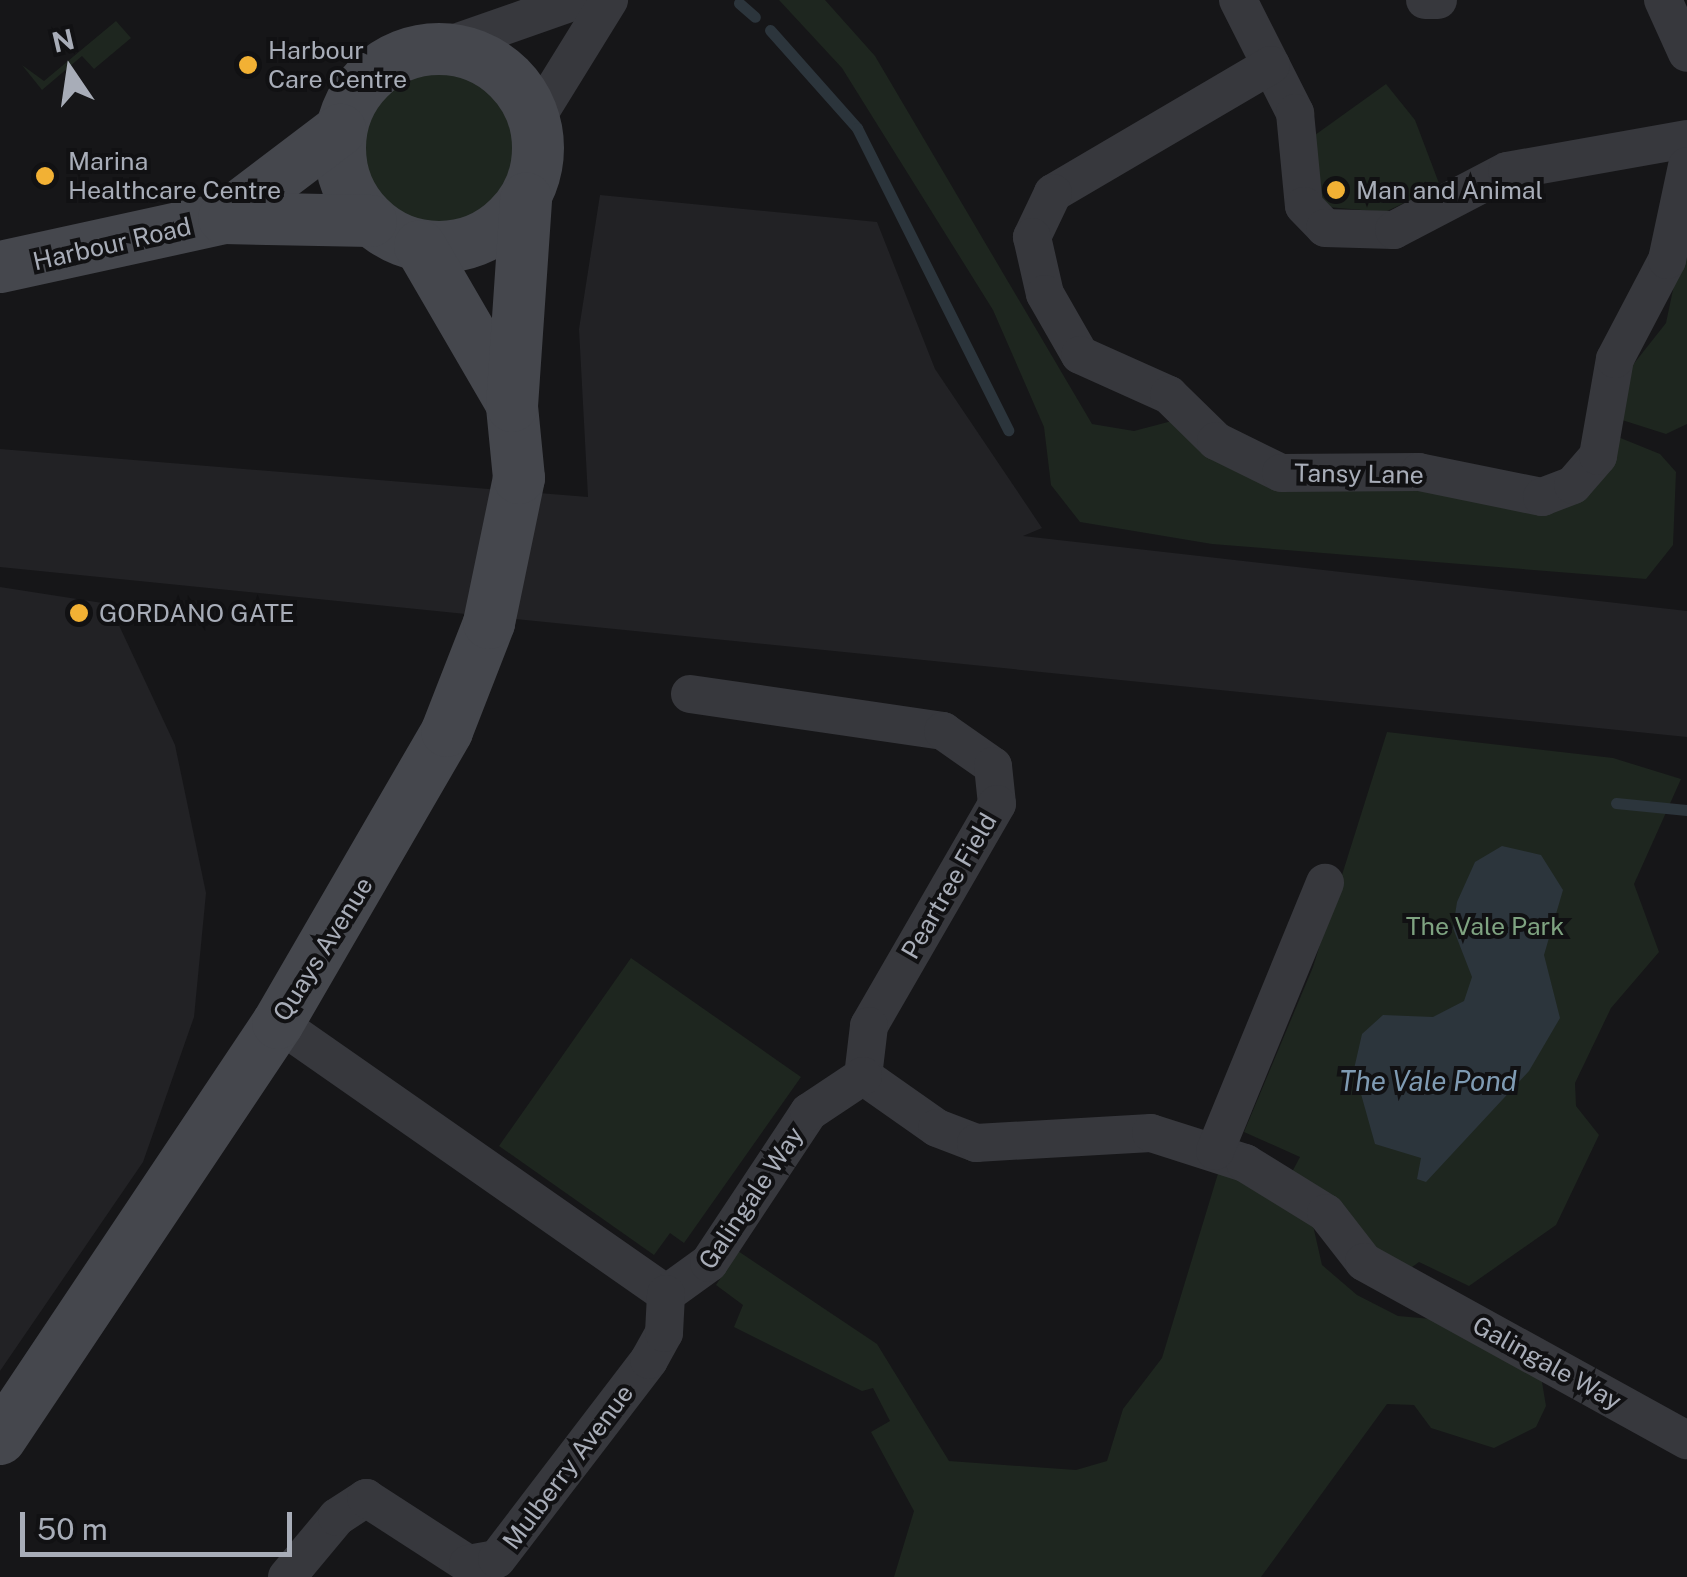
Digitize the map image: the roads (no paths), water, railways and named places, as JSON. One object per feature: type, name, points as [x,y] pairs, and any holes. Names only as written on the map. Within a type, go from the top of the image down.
[{"type":"street","points":[[441,48],[500,68],[535,120],[539,146],[526,198],[480,239],[420,246],[371,221],[350,195],[340,130],[376,72],[441,48],[578,0]]},
{"type":"street","points":[[535,120],[609,0]]},
{"type":"street","points":[[1238,0],[1300,128],[1304,206],[1324,228],[1394,230],[1507,171],[1687,140]]},
{"type":"street","points":[[1425,0],[1438,0]]},
{"type":"street","points":[[1663,0],[1687,54]]},
{"type":"street","name":"Tansy Lane","points":[[1271,64],[1054,193],[1032,237],[1045,294],[1080,355],[1169,395],[1216,441],[1280,473],[1419,472],[1542,498],[1573,485],[1598,456],[1616,359],[1666,260],[1687,166]]},
{"type":"street","name":"Harbour Road","points":[[224,218],[340,130]]},
{"type":"street","name":"Quays Avenue","points":[[0,1440],[278,1023],[382,855],[447,731],[489,623],[519,478],[512,406],[526,198]]},
{"type":"street","name":"Harbour Road","points":[[0,268],[224,218],[371,221]]},
{"type":"street","name":"Quays Avenue","points":[[420,246],[512,406]]},
{"type":"street","name":"Peartree Field","points":[[690,694],[943,731],[993,766],[996,804],[869,1026],[862,1076]]},
{"type":"street","points":[[1215,1151],[1325,883]]},
{"type":"street","points":[[278,1023],[666,1294]]},
{"type":"street","name":"Galingale Way","points":[[666,1294],[709,1263],[809,1112],[862,1076],[937,1128],[976,1143],[1120,1132],[1215,1151],[1310,1200],[1364,1262],[1687,1440]]},
{"type":"street","name":"Mulberry Avenue","points":[[287,1577],[337,1517],[366,1498],[484,1571],[515,1540],[649,1360],[664,1334],[666,1294]]},
{"type":"water","name":"The Vale Pond","points":[[1502,846],[1541,855],[1563,890],[1544,955],[1560,1018],[1529,1071],[1426,1182],[1417,1179],[1421,1158],[1375,1144],[1354,1069],[1362,1034],[1383,1015],[1433,1017],[1464,1001],[1472,977],[1453,928],[1457,902],[1475,862]]},
{"type":"waterway","points":[[739,3],[755,17]]},
{"type":"waterway","points":[[770,30],[857,128],[1008,430]]},
{"type":"waterway","points":[[1616,803],[1687,810]]},
{"type":"place","name":"Harbour Care Centre","points":[[248,65]]},
{"type":"place","name":"Marina Healthcare Centre","points":[[45,176]]},
{"type":"place","name":"Man and Animal","points":[[1336,190]]},
{"type":"place","name":"GORDANO GATE","points":[[79,613]]},
{"type":"park label","name":"The Vale Park","points":[[1485,926]]}]
